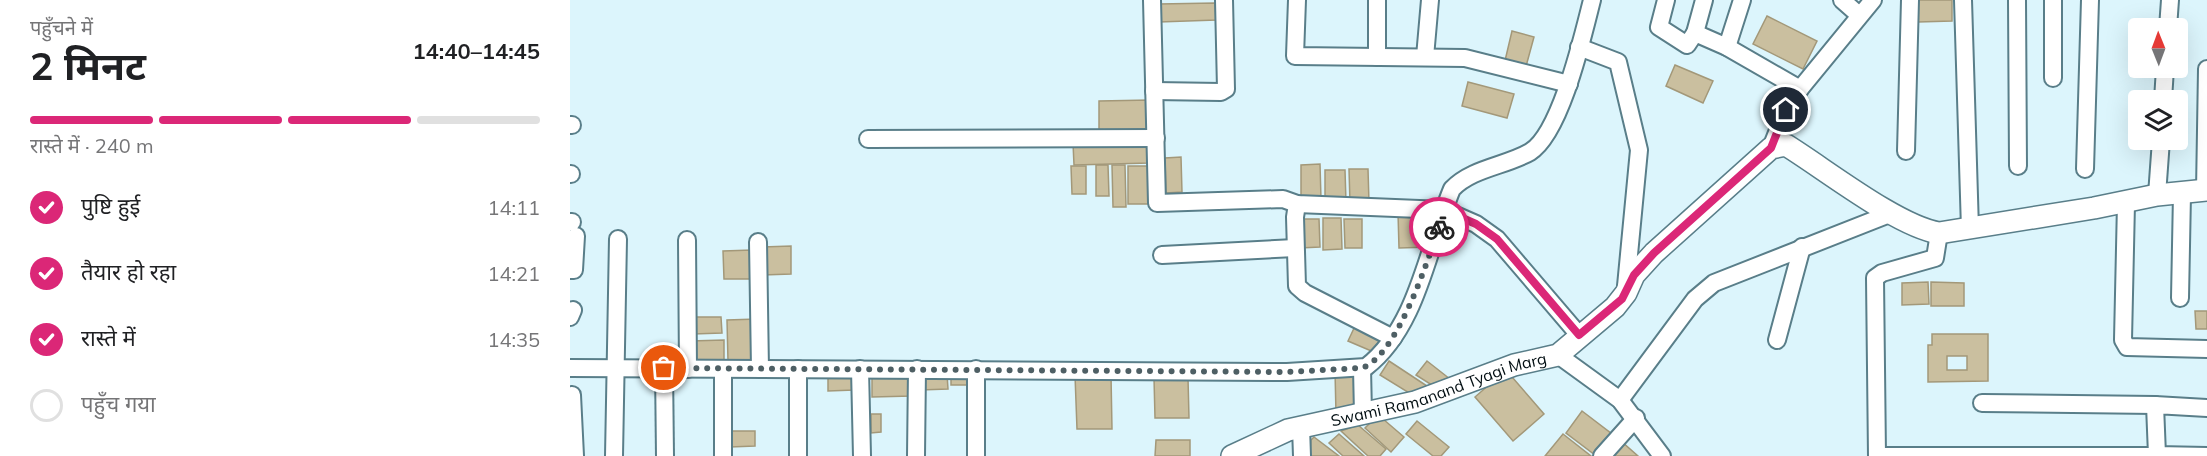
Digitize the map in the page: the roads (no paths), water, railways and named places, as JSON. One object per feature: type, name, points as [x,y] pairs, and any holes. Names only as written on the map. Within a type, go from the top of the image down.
[{"type":"street","points":[[1152,0],[1157,203],[1275,199],[1297,204],[1444,210],[1476,224],[1497,239],[1579,335]]},
{"type":"street","points":[[1154,91],[1221,92],[1226,89],[1224,0]]},
{"type":"street","points":[[1297,0],[1295,56],[1425,57],[1484,61],[1569,84]]},
{"type":"street","points":[[1377,0],[1377,57]]},
{"type":"street","points":[[1425,57],[1430,0]]},
{"type":"street","points":[[570,368],[1287,372],[1368,366],[1393,338],[1422,279],[1452,189],[1462,180],[1529,153],[1539,144],[1569,84],[1593,0]]},
{"type":"street","points":[[1666,0],[1659,27],[1687,45],[1695,33],[1704,0]]},
{"type":"street","points":[[1727,47],[1742,0]]},
{"type":"street","points":[[1842,0],[1859,15]]},
{"type":"street","points":[[1771,148],[1786,110],[1800,89],[1873,0]]},
{"type":"street","points":[[1906,151],[1910,0]]},
{"type":"street","points":[[1963,0],[1970,229]]},
{"type":"street","points":[[2017,0],[2019,166]]},
{"type":"street","points":[[2053,0],[2053,78]]},
{"type":"street","points":[[2085,169],[2090,0]]},
{"type":"street","points":[[2169,18],[2170,0]]},
{"type":"street","points":[[1695,33],[1727,47],[1800,89]]},
{"type":"street","points":[[1579,47],[1615,60],[1619,64],[1639,150],[1626,293]]},
{"type":"street","points":[[1771,148],[1786,145],[1892,213],[1926,231],[1939,233],[2126,203],[2157,195],[2206,191],[2207,69]]},
{"type":"street","points":[[868,139],[1156,138]]},
{"type":"street","name":"Swami Ramanand Tyagi Marg","points":[[1232,456],[1279,433],[1415,402],[1514,365],[1558,355],[1615,307],[1626,293],[1634,275],[1654,253],[1771,148]]},
{"type":"street","points":[[2157,195],[2160,150]]},
{"type":"street","points":[[2180,298],[2182,194]]},
{"type":"street","points":[[2126,203],[2124,340],[2127,347],[2207,349]]},
{"type":"street","points":[[1297,204],[1296,281],[1300,290],[1393,338]]},
{"type":"street","points":[[1620,400],[1695,299],[1722,278],[1892,213]]},
{"type":"street","points":[[570,270],[574,270],[573,227]]},
{"type":"street","points":[[1939,233],[1935,258],[1882,273],[1875,278],[1877,456],[2207,456]]},
{"type":"street","points":[[614,456],[618,239]]},
{"type":"street","points":[[687,240],[688,369]]},
{"type":"street","points":[[758,242],[760,369]]},
{"type":"street","points":[[1777,340],[1802,247]]},
{"type":"street","points":[[1162,255],[1295,248]]},
{"type":"street","points":[[1558,355],[1620,400],[1636,418],[1662,456]]},
{"type":"street","points":[[664,368],[665,456]]},
{"type":"street","points":[[1362,368],[1363,414]]},
{"type":"street","points":[[723,369],[723,456]]},
{"type":"street","points":[[798,369],[798,456]]},
{"type":"street","points":[[861,369],[862,456]]},
{"type":"street","points":[[916,456],[917,369]]},
{"type":"street","points":[[976,369],[976,456]]},
{"type":"street","points":[[572,395],[571,435],[575,456]]},
{"type":"street","points":[[1982,403],[2155,405],[2207,408]]},
{"type":"street","points":[[2155,405],[2157,456]]},
{"type":"street","points":[[1602,456],[1636,418]]},
{"type":"street","points":[[1301,427],[1302,456]]}]
